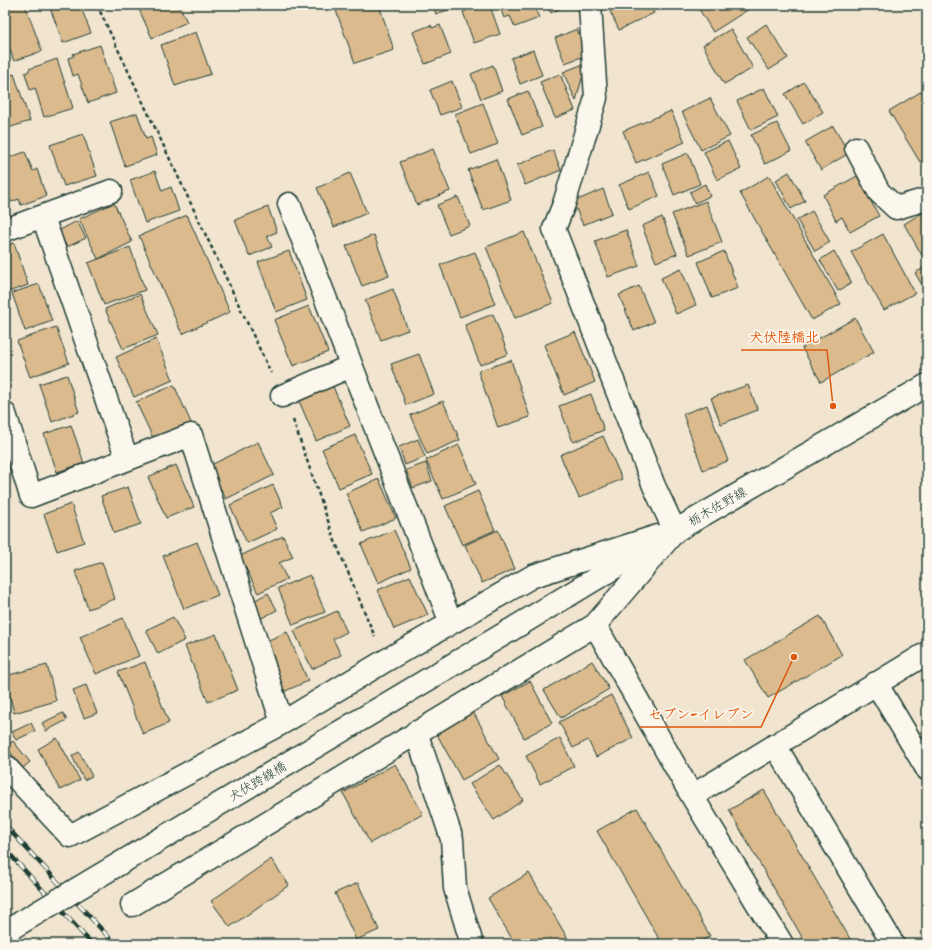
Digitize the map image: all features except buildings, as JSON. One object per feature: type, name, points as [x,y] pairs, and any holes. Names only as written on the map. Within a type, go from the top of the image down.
[{"type":"street","points":[[590,5],[596,98],[564,204],[554,229],[654,486],[675,531]]},
{"type":"street","points":[[856,148],[879,192],[896,208],[927,199]]},
{"type":"street","points":[[5,230],[110,191]]},
{"type":"street","points":[[289,204],[451,623]]},
{"type":"street","points":[[42,217],[127,459]]},
{"type":"street","points":[[282,396],[351,366]]},
{"type":"street","name":"栃木佐野線","points":[[509,631],[675,531],[927,385]]},
{"type":"street","points":[[5,414],[31,496],[191,435],[282,723]]},
{"type":"street","points":[[5,766],[70,836],[282,723],[383,662],[533,576],[675,531]]},
{"type":"street","points":[[132,905],[595,625],[675,531]]},
{"type":"street","points":[[595,625],[692,796],[782,944]]},
{"type":"street","name":"犬伏跨線橋","points":[[5,932],[509,631]]},
{"type":"street","points":[[692,796],[927,653]]},
{"type":"street","points":[[876,683],[927,769]]},
{"type":"street","points":[[416,732],[452,839],[456,888],[472,944]]},
{"type":"street","points":[[775,745],[893,944]]},
{"type":"path","points":[[97,5],[291,415],[335,541],[370,624],[383,662]]},
{"type":"railway","points":[[5,825],[115,944]]},
{"type":"railway","points":[[5,849],[92,944]]},
{"type":"place","name":"犬伏陸橋北","points":[[833,406]]},
{"type":"place","name":"セブン-イレブン","points":[[794,657]]}]
